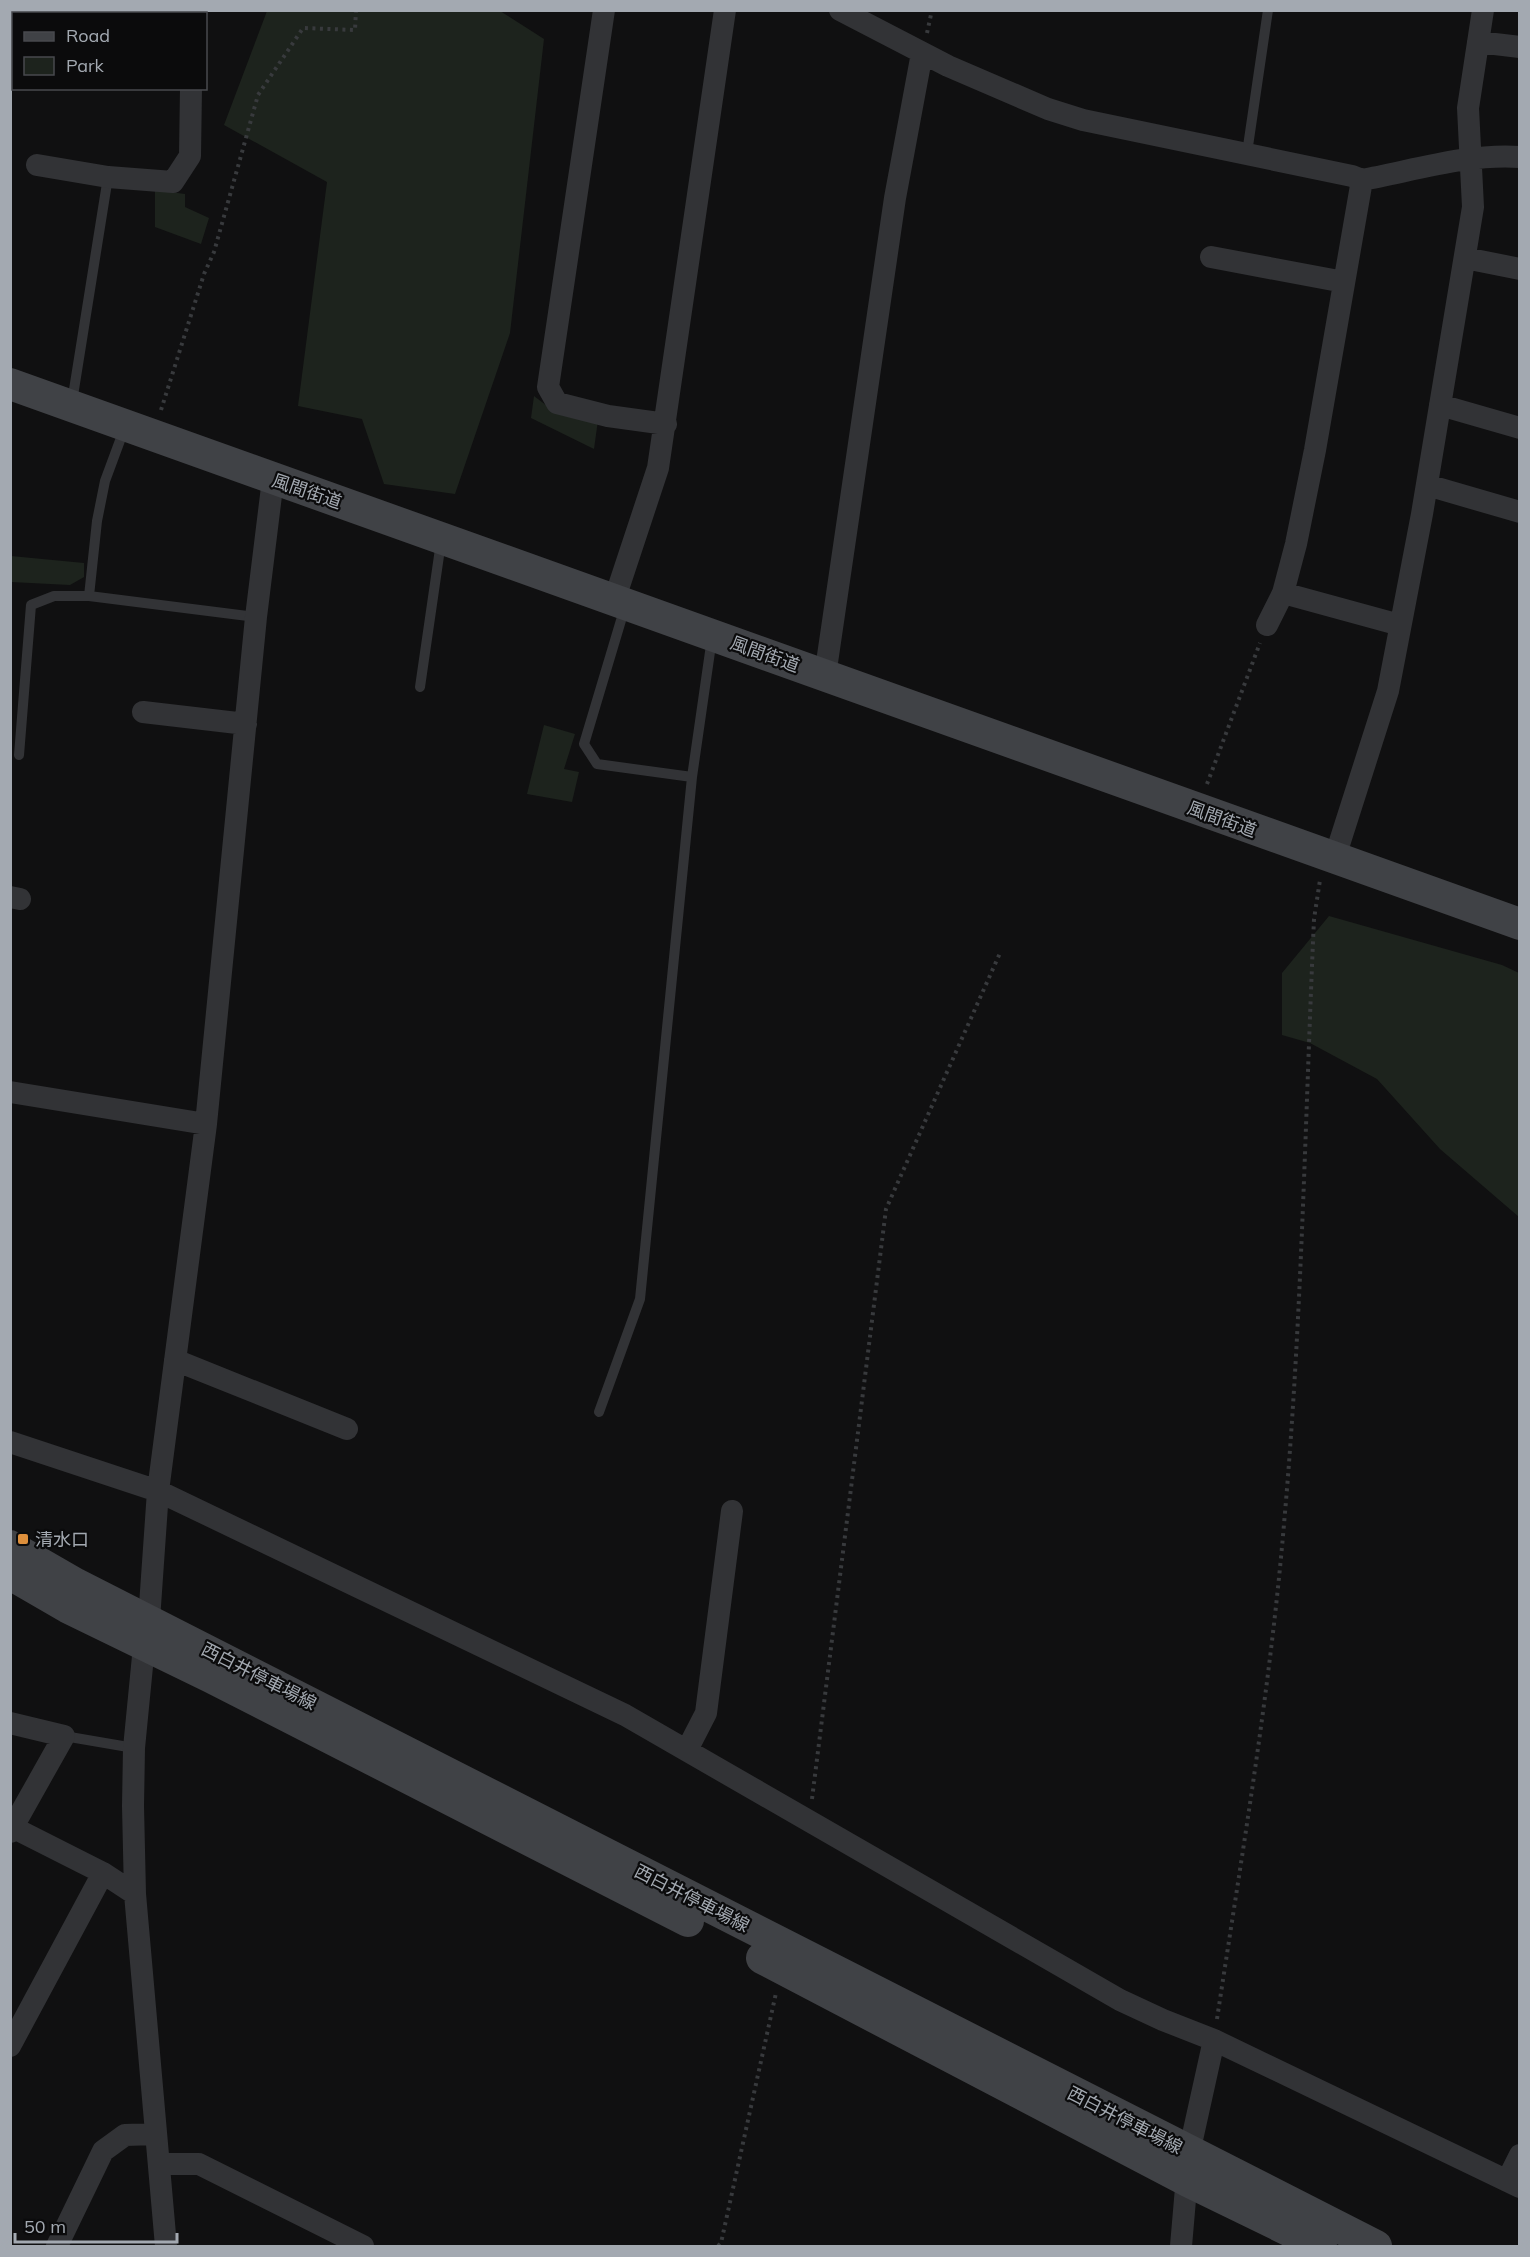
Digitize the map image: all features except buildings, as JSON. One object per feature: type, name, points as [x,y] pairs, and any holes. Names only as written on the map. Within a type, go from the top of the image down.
[{"type":"main road","name":"風間街道","points":[[10,384],[1520,924]]},
{"type":"main road","name":"西白井停車場線","points":[[10,1546],[76,1584],[211,1677],[782,1969],[1189,2167],[1376,2247]]},
{"type":"main road","name":"西白井停車場線","points":[[10,1574],[67,1607],[147,1633],[1189,2167],[1321,2247]]},
{"type":"street","points":[[604,10],[548,387],[557,403],[608,416],[666,424]]},
{"type":"street","points":[[620,602],[658,468],[666,424],[725,10]]},
{"type":"street","points":[[840,10],[922,53],[1048,109],[1083,120],[1188,143],[1247,153],[1362,180],[1471,159],[1520,157]]},
{"type":"street","points":[[1330,856],[1388,691],[1426,485],[1473,207],[1468,108],[1483,10]]},
{"type":"street","points":[[1478,42],[1520,47]]},
{"type":"street","points":[[825,676],[895,198],[922,53]]},
{"type":"street","points":[[37,165],[108,177],[173,182],[190,156],[191,90]]},
{"type":"street","points":[[1267,625],[1283,593],[1315,450],[1362,180]]},
{"type":"street","points":[[1211,257],[1344,282]]},
{"type":"street","points":[[1466,258],[1520,268]]},
{"type":"street","points":[[1440,405],[1520,429]]},
{"type":"street","points":[[166,2247],[135,1894],[134,1748],[147,1633],[158,1491],[206,1124],[256,617],[273,479]]},
{"type":"street","points":[[1426,485],[1520,512]]},
{"type":"street","points":[[1283,593],[1400,625]]},
{"type":"street","points":[[143,712],[246,724]]},
{"type":"street","points":[[10,1092],[206,1124]]},
{"type":"street","points":[[175,1360],[347,1429]]},
{"type":"street","points":[[10,1442],[158,1491],[625,1715],[1120,2000],[1214,2040],[1513,2184],[1520,2156]]},
{"type":"street","points":[[687,1750],[706,1713],[732,1511]]},
{"type":"street","points":[[10,1723],[64,1736],[11,1828],[103,1873],[135,1894]]},
{"type":"street","points":[[10,2046],[103,1873]]},
{"type":"street","points":[[1181,2247],[1189,2167],[1214,2040]]},
{"type":"street","points":[[57,2247],[103,2151],[125,2135],[156,2134]]},
{"type":"street","points":[[159,2164],[199,2164],[363,2247]]},
{"type":"lane","points":[[1247,153],[1268,10]]},
{"type":"lane","points":[[72,406],[108,177]]},
{"type":"lane","points":[[89,596],[97,521],[105,481],[139,431]]},
{"type":"lane","points":[[420,687],[442,539]]},
{"type":"lane","points":[[19,755],[31,605],[54,596],[89,596],[256,617]]},
{"type":"lane","points":[[620,602],[584,744],[597,764],[692,777]]},
{"type":"lane","points":[[599,1412],[640,1299],[692,777],[712,635]]},
{"type":"lane","points":[[64,1736],[134,1748]]},
{"type":"path","points":[[139,431],[214,252],[258,95],[303,27],[355,30],[356,10]]},
{"type":"path","points":[[1198,810],[1267,625]]},
{"type":"path","points":[[1214,2040],[1266,1696],[1284,1524],[1303,1212],[1314,919],[1330,856]]},
{"type":"path","points":[[809,1822],[886,1209],[1000,953]]},
{"type":"path","points":[[718,2247],[721,2243],[782,1969]]},
{"type":"green space","points":[[267,11],[500,11],[544,39],[510,333],[455,494],[384,484],[362,419],[298,406],[327,182],[224,125]]},
{"type":"green space","points":[[155,190],[185,194],[185,207],[209,218],[201,244],[155,227]]},
{"type":"green space","points":[[534,396],[551,409],[598,420],[594,449],[531,418]]},
{"type":"green space","points":[[11,556],[84,563],[84,577],[70,585],[11,582]]},
{"type":"green space","points":[[544,725],[575,734],[564,769],[579,772],[572,802],[527,794]]},
{"type":"green space","points":[[1329,916],[1502,965],[1519,973],[1519,1217],[1440,1149],[1377,1079],[1310,1043],[1282,1035],[1282,973]]},
{"type":"place","name":"清水口","points":[[23,1539]]}]
